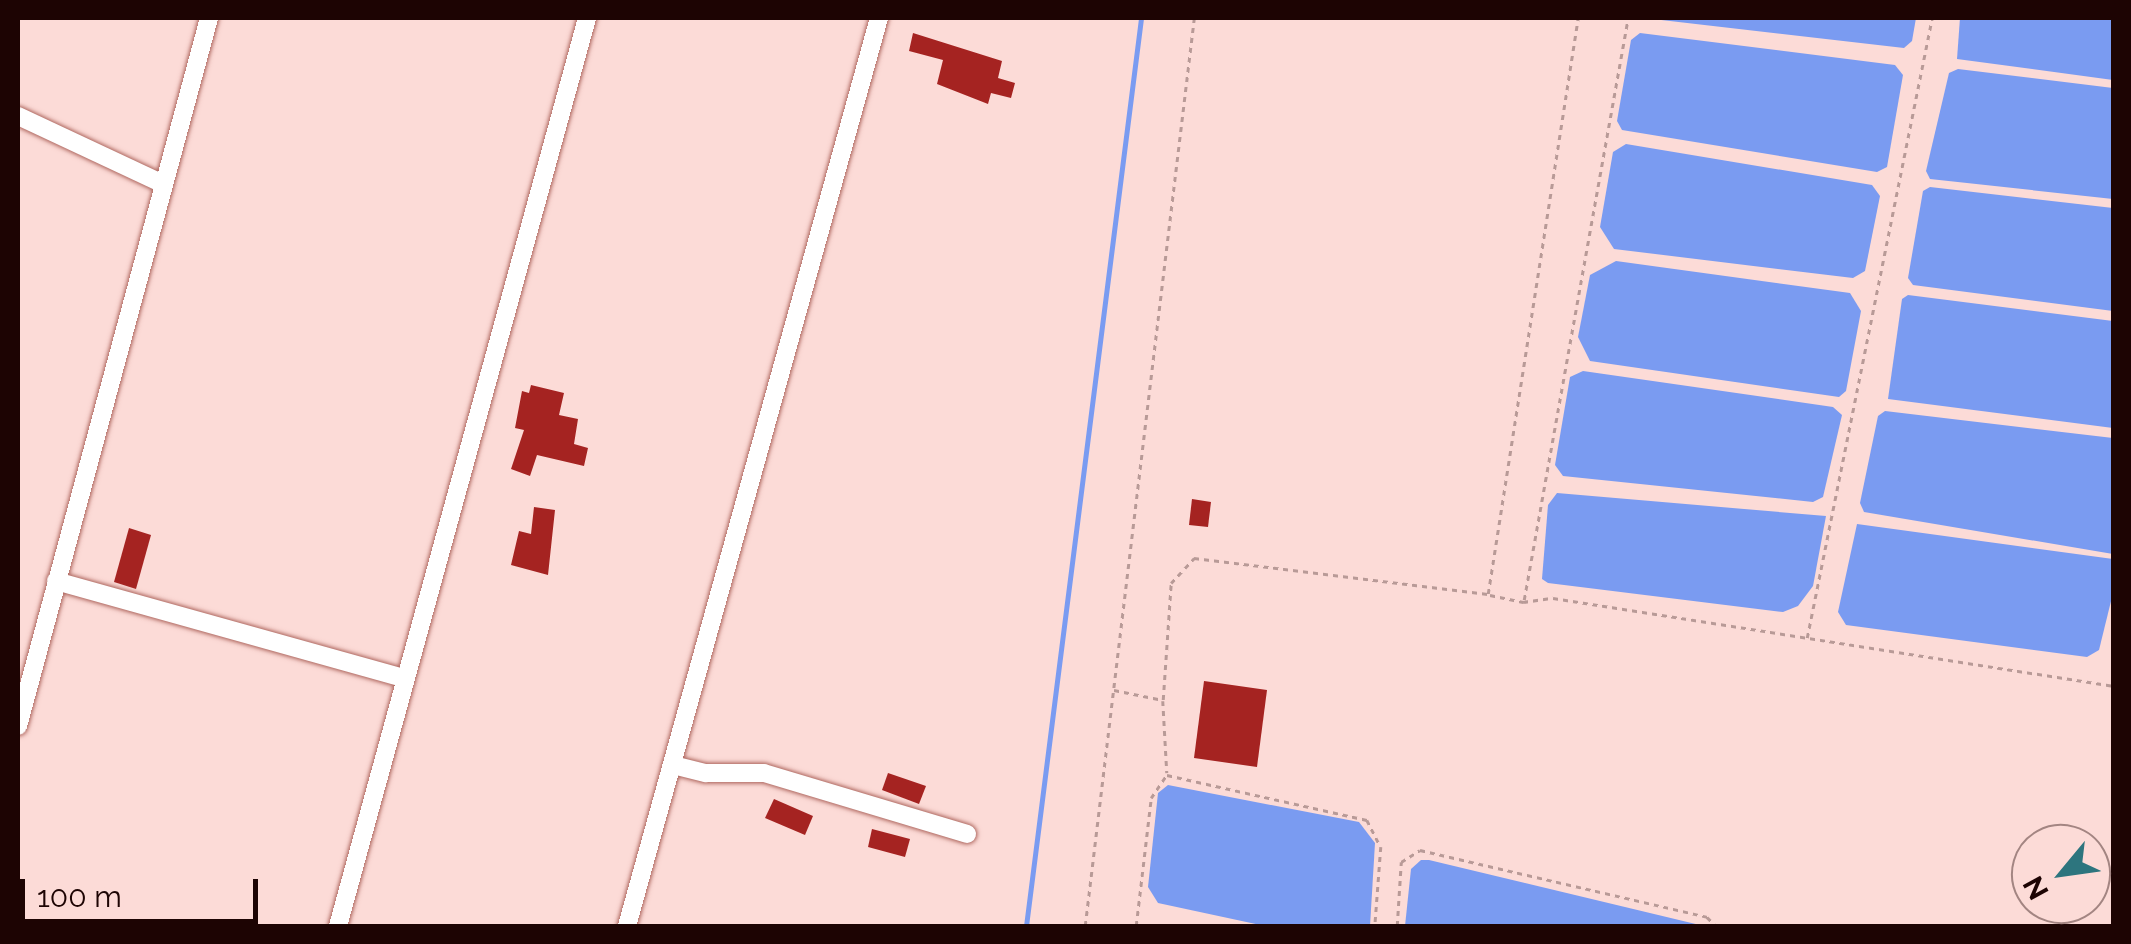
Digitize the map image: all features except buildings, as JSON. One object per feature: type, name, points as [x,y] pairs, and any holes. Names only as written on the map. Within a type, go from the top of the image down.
[{"type":"street","points":[[18,726],[209,18]]},
{"type":"street","points":[[338,926],[587,18]]},
{"type":"street","points":[[627,926],[879,18]]},
{"type":"street","points":[[18,116],[162,184]]},
{"type":"street","points":[[56,581],[404,678]]},
{"type":"street","points":[[673,765],[706,773],[764,772],[967,834]]},
{"type":"path","points":[[1085,926],[1194,18]]},
{"type":"path","points":[[1488,594],[1578,18]]},
{"type":"path","points":[[1523,602],[1628,18]]},
{"type":"path","points":[[1808,638],[1932,18]]},
{"type":"path","points":[[1136,926],[1151,798],[1168,775],[1163,700],[1171,584],[1194,558],[1488,594],[1523,602],[1553,598],[2113,686],[2114,679]]},
{"type":"path","points":[[1114,690],[1163,700]]},
{"type":"path","points":[[1168,775],[1358,814],[1380,838],[1375,926]]},
{"type":"path","points":[[1397,926],[1401,862],[1420,850],[1707,918],[1716,926]]},
{"type":"water","points":[[1644,18],[1916,18],[1912,41],[1904,48]]},
{"type":"water","points":[[1960,18],[2113,18],[2113,80],[1957,59]]},
{"type":"water","points":[[1640,33],[1895,65],[1903,75],[1887,167],[1877,172],[1622,130],[1617,121],[1631,40]]},
{"type":"water","points":[[1958,69],[2113,88],[2113,199],[1930,179],[1926,171],[1949,73]]},
{"type":"water","points":[[1626,144],[1872,185],[1880,196],[1865,271],[1853,278],[1614,249],[1600,227],[1613,152]]},
{"type":"water","points":[[1930,187],[2113,208],[2113,311],[1913,285],[1908,278],[1923,191]]},
{"type":"water","points":[[1616,261],[1850,293],[1861,311],[1846,391],[1839,397],[1590,361],[1578,337],[1590,275]]},
{"type":"water","points":[[1908,295],[2113,321],[2113,428],[1888,399],[1902,299]]},
{"type":"water","points":[[1583,371],[1833,407],[1842,415],[1823,497],[1813,502],[1563,476],[1555,465],[1570,377]]},
{"type":"water","points":[[1885,411],[2113,438],[2113,554],[1864,512],[1860,503],[1878,416]]},
{"type":"water","points":[[1557,493],[1826,516],[1813,586],[1798,606],[1783,612],[1548,583],[1542,579],[1548,505]]},
{"type":"water","points":[[1857,524],[2113,559],[2113,593],[2099,650],[2087,657],[1846,625],[1838,612]]},
{"type":"water","points":[[1168,785],[1359,822],[1375,843],[1370,926],[1265,926],[1158,903],[1148,887],[1158,793]]},
{"type":"water","points":[[1421,860],[1704,926],[1405,926],[1411,869]]},
{"type":"waterway","points":[[1026,926],[1141,18]]}]
